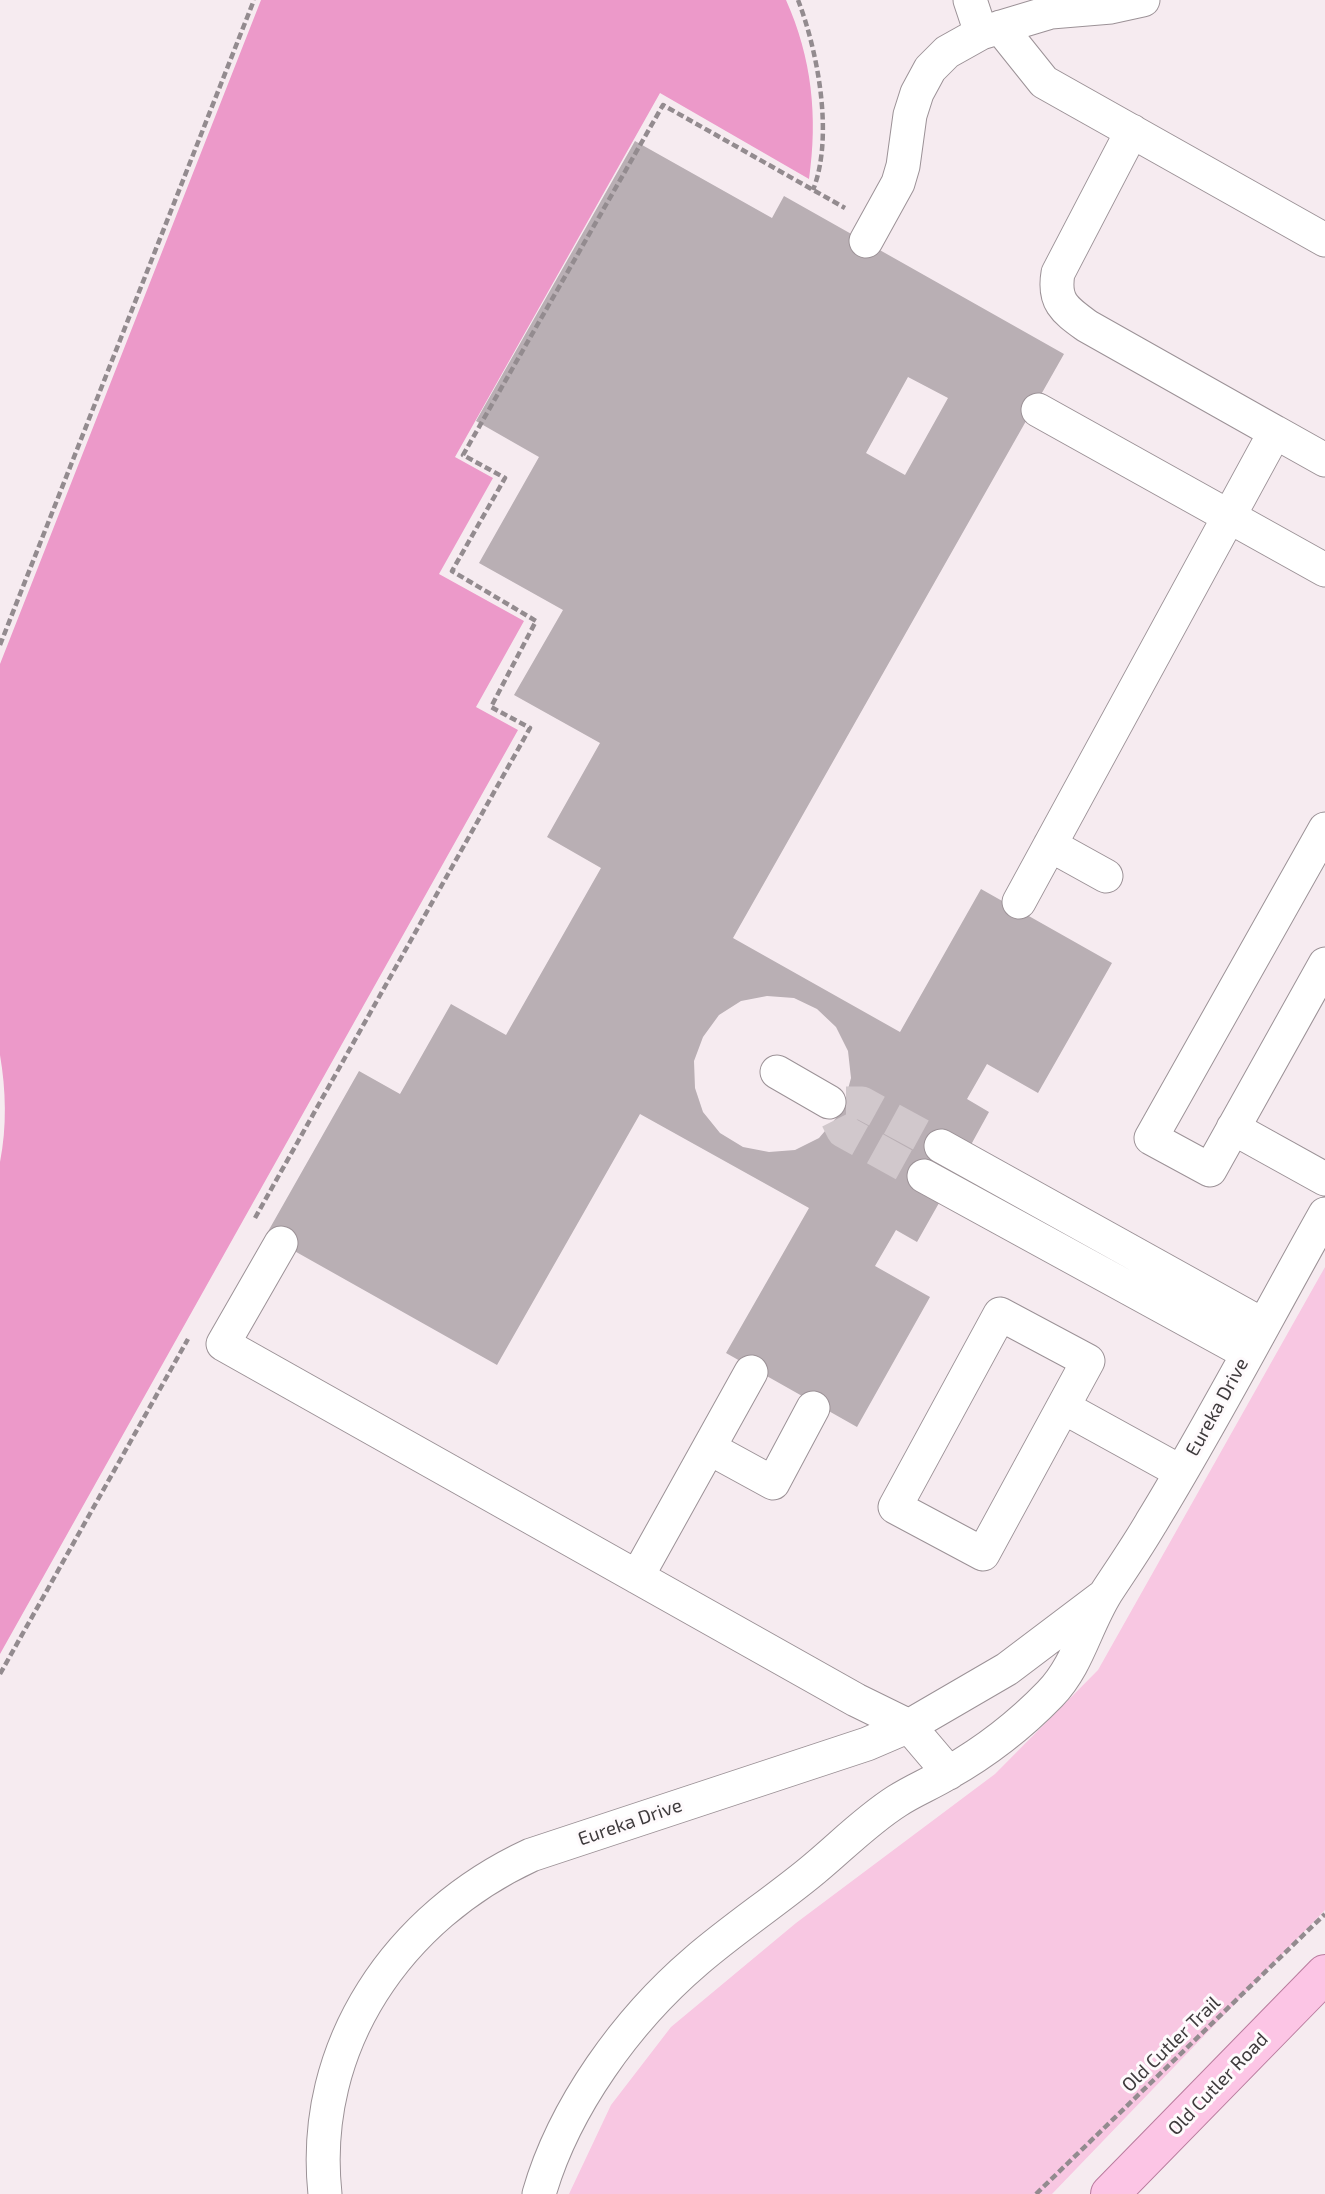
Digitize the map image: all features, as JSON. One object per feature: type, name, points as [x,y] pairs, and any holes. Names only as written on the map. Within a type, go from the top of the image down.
[{"type":"main road","name":"Old Cutler Road","points":[[1110,2194],[1325,1974]]},
{"type":"street","points":[[970,0],[991,30],[1044,82],[1325,240]]},
{"type":"street","points":[[866,241],[898,183],[910,115],[917,93],[930,69],[947,52],[991,30],[1051,12],[1111,7],[1143,0]]},
{"type":"street","points":[[1132,131],[1058,273],[1058,299],[1069,313],[1087,327],[1325,460]]},
{"type":"street","points":[[1038,410],[1325,570]]},
{"type":"street","points":[[1019,902],[1275,432]]},
{"type":"street","points":[[1325,829],[1151,1138],[1210,1170],[1325,964]]},
{"type":"street","points":[[1050,845],[1106,876]]},
{"type":"street","points":[[777,1072],[838,1108]]},
{"type":"street","points":[[1233,1128],[1325,1179]]},
{"type":"street","points":[[941,1146],[1263,1325]]},
{"type":"street","points":[[924,1176],[1247,1353]]},
{"type":"street","name":"Eureka Drive","points":[[539,2194],[554,2152],[586,2090],[610,2055],[694,1963],[807,1875],[869,1821],[899,1800],[949,1773],[1006,1733],[1051,1693],[1072,1667],[1103,1597],[1181,1472],[1325,1214]]},
{"type":"street","points":[[281,1243],[223,1343],[856,1700],[909,1726],[949,1773]]},
{"type":"street","points":[[1000,1314],[1088,1361],[1063,1407],[983,1554],[895,1507],[1000,1314]]},
{"type":"street","points":[[637,1577],[751,1372]]},
{"type":"street","points":[[1063,1407],[1181,1472]]},
{"type":"street","points":[[709,1448],[773,1483],[813,1408]]},
{"type":"street","name":"Eureka Drive","points":[[325,2194],[323,2172],[327,2117],[336,2071],[346,2045],[370,1993],[385,1970],[408,1943],[438,1915],[499,1870],[531,1855],[867,1744],[909,1726],[1007,1669],[1103,1597]]},
{"type":"path","points":[[0,645],[254,0]]},
{"type":"path","points":[[798,0],[814,53],[822,102],[822,138],[817,181],[813,190]]},
{"type":"path","points":[[248,1230],[530,728],[491,707],[536,621],[452,571],[505,478],[463,455],[663,105],[838,204]]},
{"type":"path","points":[[0,1674],[188,1338]]},
{"type":"path","name":"Old Cutler Trail","points":[[1036,2194],[1325,1914]]},
{"type":"shaded area","points":[[261,0],[786,0],[802,44],[811,88],[813,133],[809,179],[660,93],[455,457],[493,478],[439,574],[524,621],[476,707],[518,730],[0,1654],[0,1162],[5,1108],[0,1055],[0,664]]},
{"type":"shaded area","points":[[1325,1267],[1325,1910],[1052,2194],[569,2194],[611,2105],[671,2027],[796,1923],[995,1774],[1098,1670]]},
{"type":"building","points":[[635,141],[772,218],[784,196],[1064,354],[733,938],[900,1032],[981,889],[1112,963],[1038,1093],[987,1064],[967,1099],[989,1112],[967,1152],[945,1139],[916,1189],[939,1203],[917,1242],[896,1230],[875,1266],[930,1297],[857,1427],[726,1353],[809,1208],[640,1114],[497,1365],[266,1235],[359,1071],[400,1094],[451,1004],[506,1035],[601,868],[547,837],[600,743],[514,695],[563,610],[479,563],[539,457],[476,421]],"holes":[[[908,377],[948,398],[905,475],[866,453]],[[767,996],[794,998],[817,1009],[836,1027],[848,1051],[851,1078],[842,1111],[819,1138],[795,1150],[769,1152],[743,1147],[720,1133],[703,1112],[695,1088],[694,1061],[703,1037],[719,1015],[741,1001]]]},
{"type":"tunnel","points":[[846,1103],[862,1103],[941,1146]]},
{"type":"tunnel","points":[[837,1119],[843,1131],[924,1176]]}]
